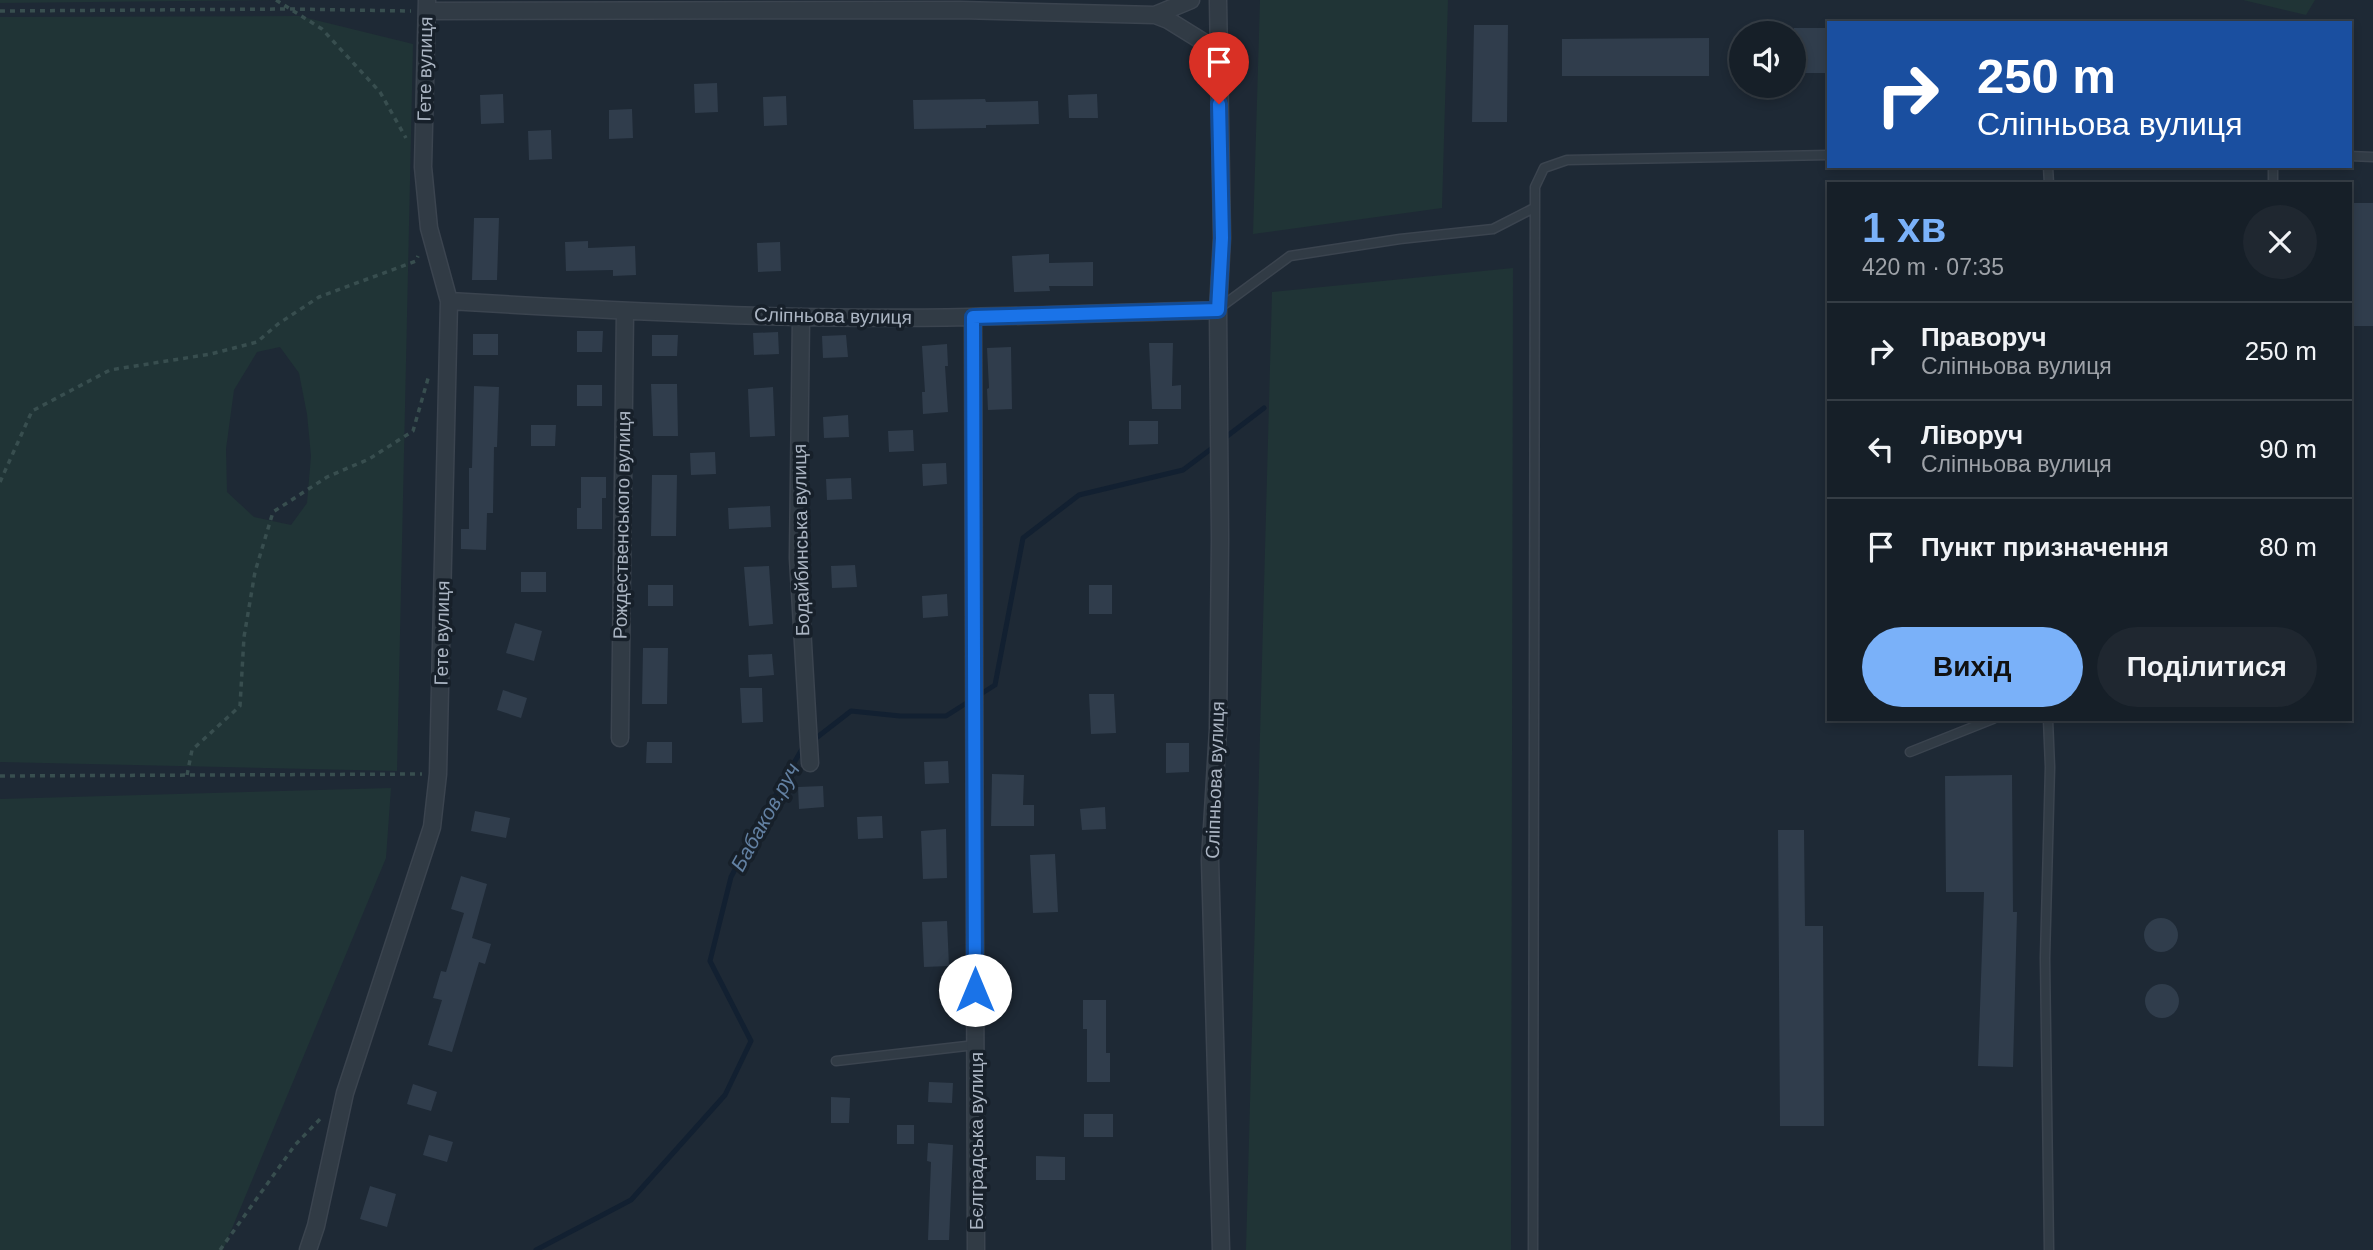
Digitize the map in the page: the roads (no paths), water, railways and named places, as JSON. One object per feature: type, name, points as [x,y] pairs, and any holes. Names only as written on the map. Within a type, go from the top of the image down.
[{"type":"street","points":[[1155,15],[1191,0]]},
{"type":"street","name":"Сліпньова вулиця","points":[[1218,0],[1222,238],[1218,310],[1218,730],[1210,860],[1221,1250]]},
{"type":"street","points":[[427,6],[960,10],[1155,15],[1168,20],[1218,51]]},
{"type":"street","name":"Гете вулиця","points":[[308,1250],[316,1226],[345,1093],[432,827],[438,774],[450,301],[429,228],[423,167],[427,6]]},
{"type":"street","name":"Сліпньова вулиця","points":[[450,301],[801,317],[973,317],[1218,310]]},
{"type":"street","name":"Рождественського вулиця","points":[[620,738],[625,311]]},
{"type":"street","name":"Бодайбинська вулиця","points":[[801,317],[798,558],[810,763]]},
{"type":"street","name":"Бєлградська вулиця","points":[[973,317],[976,1250]]},
{"type":"lane","points":[[1533,1250],[1535,187],[1544,168],[1567,160],[1827,155]]},
{"type":"lane","points":[[2352,156],[2373,157]]},
{"type":"lane","points":[[1218,310],[1290,256],[1400,239],[1493,229],[1534,208]]},
{"type":"lane","points":[[1910,752],[1988,721]]},
{"type":"lane","points":[[2048,721],[2045,970],[2049,1250]]},
{"type":"lane","points":[[836,1061],[975,1045]]},
{"type":"waterway","name":"Бабаков.руч","points":[[1222,440],[1264,408]]},
{"type":"waterway","name":"Бабаков.руч","points":[[536,1250],[631,1200],[725,1095],[751,1041],[710,961],[731,877],[802,749],[851,711],[900,716],[946,716],[995,685],[1023,538],[1079,495],[1183,470],[1215,446]]}]
